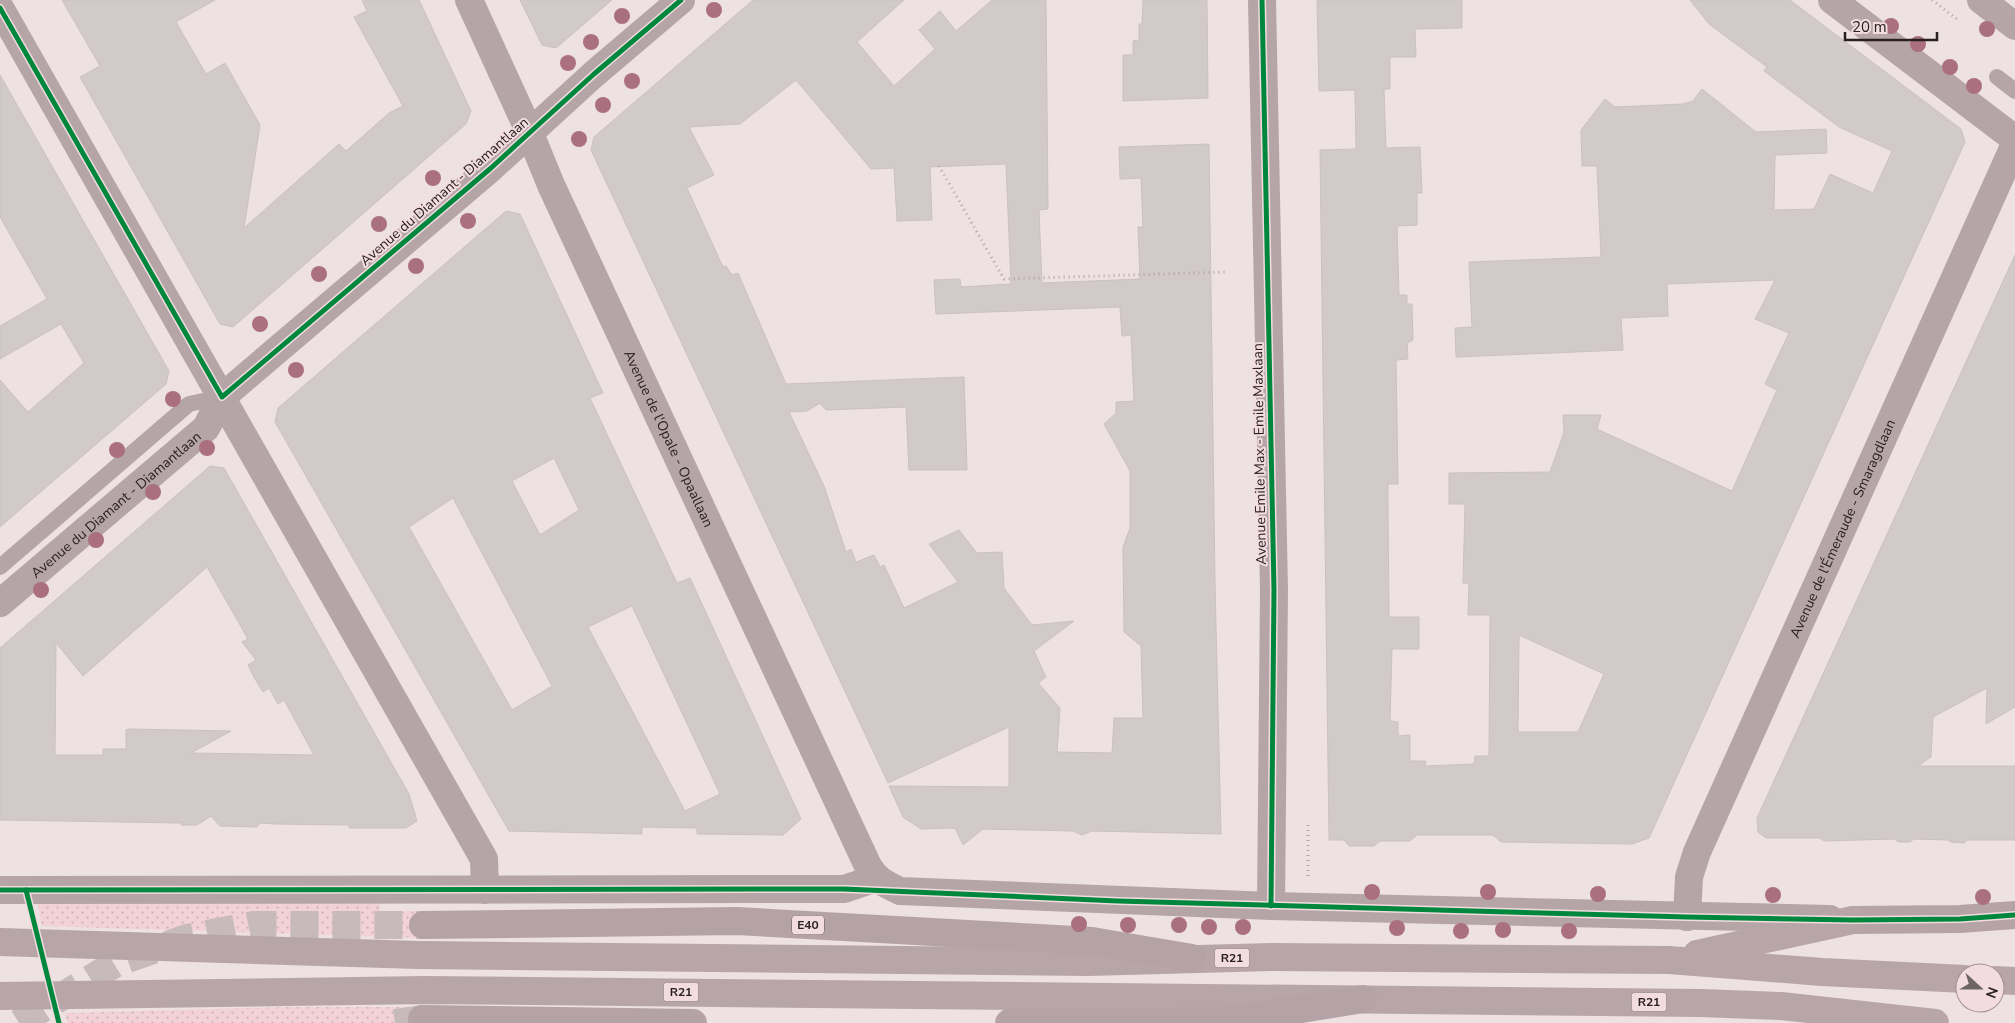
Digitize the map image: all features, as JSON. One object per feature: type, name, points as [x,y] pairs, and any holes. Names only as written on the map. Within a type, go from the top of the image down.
[{"type":"highway","name":"E40","points":[[423,925],[737,921],[1092,940],[1192,958]]},
{"type":"highway","points":[[1009,1023],[1227,1021],[1363,999]]},
{"type":"highway","points":[[422,1019],[693,1023]]},
{"type":"main road","points":[[1668,960],[1853,920],[1960,919],[2015,915]]},
{"type":"main road","name":"R21","points":[[0,942],[418,956],[1088,962],[1272,957],[1668,960],[1822,972],[1955,979]]},
{"type":"main road","name":"R21","points":[[0,996],[435,990],[1701,1003],[1781,1006],[1935,1023]]},
{"type":"street","name":"Avenue de l'Opale - Opaallaan","points":[[469,0],[564,212],[874,876]]},
{"type":"street","name":"Avenue du Diamant - Diamantlaan","points":[[0,603],[206,428],[222,397],[491,168],[529,131],[681,0]]},
{"type":"street","name":"Avenue Emile Max - Emile Maxlaan","points":[[1262,0],[1274,590],[1271,906]]},
{"type":"street","points":[[1832,0],[2015,138]]},
{"type":"street","points":[[1981,0],[2015,26]]},
{"type":"street","points":[[0,8],[484,859],[485,890]]},
{"type":"street","name":"Avenue de l'Émeraude - Smaragdlaan","points":[[1687,918],[1689,877],[1697,852],[2015,144]]},
{"type":"street","points":[[0,890],[844,889],[871,880],[874,876],[882,883],[900,891],[1271,906],[1687,918],[1853,920]]},
{"type":"lane","points":[[1997,77],[2015,91]]},
{"type":"lane","name":"Avenue du Diamant - Diamantlaan","points":[[0,567],[189,404],[222,397]]},
{"type":"path","points":[[939,166],[1004,279],[1225,272]]},
{"type":"path","points":[[1308,825],[1308,878]]},
{"type":"shaded area","points":[[36,898],[380,898],[380,911],[423,911],[423,938],[42,926]]},
{"type":"shaded area","points":[[287,1007],[422,1007],[422,1023],[68,1023],[65,1013]]},
{"type":"building","points":[[62,0],[215,0],[176,22],[206,74],[225,63],[260,125],[244,228],[339,144],[346,151],[389,113],[403,106],[354,17],[367,11],[362,0],[419,0],[471,111],[466,124],[233,327],[220,324],[80,77],[100,66]]},
{"type":"building","points":[[520,0],[612,0],[556,48],[542,45]]},
{"type":"building","points":[[753,0],[904,0],[857,42],[894,86],[935,49],[919,30],[940,11],[956,31],[992,0],[1046,0],[1048,209],[1039,210],[1042,283],[1140,279],[1138,227],[1143,227],[1141,178],[1120,179],[1119,147],[1209,144],[1215,583],[1221,834],[1092,831],[1082,835],[1073,831],[983,829],[963,845],[955,828],[921,829],[903,817],[889,786],[1009,787],[1009,727],[888,783],[591,150],[594,137]],"holes":[[[796,80],[871,169],[894,168],[897,221],[932,220],[930,167],[1006,164],[1011,284],[961,287],[960,279],[934,280],[936,314],[1120,307],[1122,336],[1131,335],[1134,401],[1116,402],[1116,413],[1104,424],[1130,471],[1130,528],[1123,547],[1124,632],[1141,646],[1143,718],[1114,718],[1112,753],[1057,752],[1060,708],[1038,683],[1046,677],[1034,651],[1074,621],[1032,625],[1004,588],[1002,552],[977,553],[959,530],[929,544],[958,582],[904,608],[884,565],[880,567],[874,555],[856,562],[851,549],[846,552],[824,486],[789,412],[807,411],[820,403],[826,410],[906,407],[909,470],[967,470],[964,377],[786,384],[738,273],[732,275],[726,266],[723,267],[687,188],[714,175],[689,127],[740,124]]]},
{"type":"building","points":[[1143,0],[1207,0],[1208,98],[1123,101],[1123,55],[1133,55],[1133,41],[1139,40],[1139,24],[1142,24]]},
{"type":"building","points":[[1317,0],[1462,0],[1462,28],[1415,29],[1416,57],[1390,57],[1390,89],[1384,89],[1386,148],[1420,147],[1422,193],[1417,193],[1417,225],[1397,226],[1399,295],[1407,295],[1407,304],[1412,304],[1413,340],[1407,343],[1408,359],[1396,360],[1398,484],[1388,484],[1388,505],[1389,617],[1419,617],[1419,649],[1392,649],[1390,721],[1398,722],[1398,736],[1410,735],[1410,761],[1426,761],[1425,766],[1474,764],[1475,756],[1489,756],[1490,615],[1468,615],[1469,583],[1463,583],[1465,504],[1449,504],[1449,473],[1550,472],[1564,432],[1563,415],[1601,415],[1597,429],[1732,491],[1777,390],[1765,384],[1789,333],[1755,319],[1775,280],[1667,284],[1668,316],[1621,318],[1623,350],[1456,357],[1455,328],[1472,327],[1469,262],[1601,257],[1597,166],[1582,166],[1581,130],[1605,99],[1615,107],[1683,104],[1693,101],[1702,89],[1756,132],[1826,129],[1827,153],[1775,155],[1774,210],[1814,209],[1830,174],[1873,193],[1892,151],[1839,127],[1764,71],[1767,67],[1709,24],[1690,0],[1790,0],[1961,129],[1965,142],[1649,838],[1632,844],[1501,842],[1493,835],[1417,835],[1410,841],[1380,841],[1374,846],[1349,846],[1344,840],[1329,840],[1320,150],[1356,149],[1355,90],[1319,91]],"holes":[[[1519,635],[1604,674],[1578,732],[1518,732]]]},
{"type":"building","points":[[0,75],[169,371],[166,384],[0,527],[0,380],[28,412],[84,363],[61,324],[0,359],[0,326],[47,299],[0,217]]},
{"type":"building","points":[[506,211],[520,214],[603,393],[590,398],[677,583],[690,578],[801,819],[783,835],[697,834],[697,828],[642,827],[642,834],[509,831],[275,422],[278,408]],"holes":[[[554,458],[579,510],[540,535],[512,481]],[[453,498],[552,686],[512,710],[409,527]],[[632,606],[720,794],[685,811],[588,627]]]},
{"type":"building","points":[[2015,255],[2015,707],[1986,724],[1987,688],[1933,717],[1931,757],[1918,766],[2015,766],[2015,840],[1967,840],[1964,843],[1948,840],[1914,839],[1910,842],[1898,842],[1895,839],[1824,841],[1820,838],[1766,838],[1758,832],[1757,818]]},
{"type":"building","points":[[210,466],[224,468],[409,794],[417,821],[406,828],[349,828],[349,825],[260,823],[257,827],[220,826],[211,816],[197,825],[181,825],[181,823],[0,820],[0,648]],"holes":[[[207,567],[248,639],[242,642],[256,660],[248,665],[255,679],[263,692],[269,688],[278,704],[284,700],[314,755],[191,753],[231,731],[129,729],[126,730],[126,749],[103,749],[103,755],[55,755],[56,643],[83,676]]]},
{"type":"tunnel","points":[[19,1023],[116,963],[187,938],[254,925],[423,925]]},
{"type":"tunnel","points":[[395,1023],[422,1019]]},
{"type":"cycle path","points":[[0,8],[222,397],[491,168],[594,74],[681,0]]},
{"type":"cycle path","points":[[1262,0],[1274,590],[1271,906]]},
{"type":"cycle path","points":[[0,890],[844,889],[1118,901],[1687,917],[1853,920],[1960,919],[2015,915]]},
{"type":"cycle path","points":[[26,890],[59,1023]]}]
